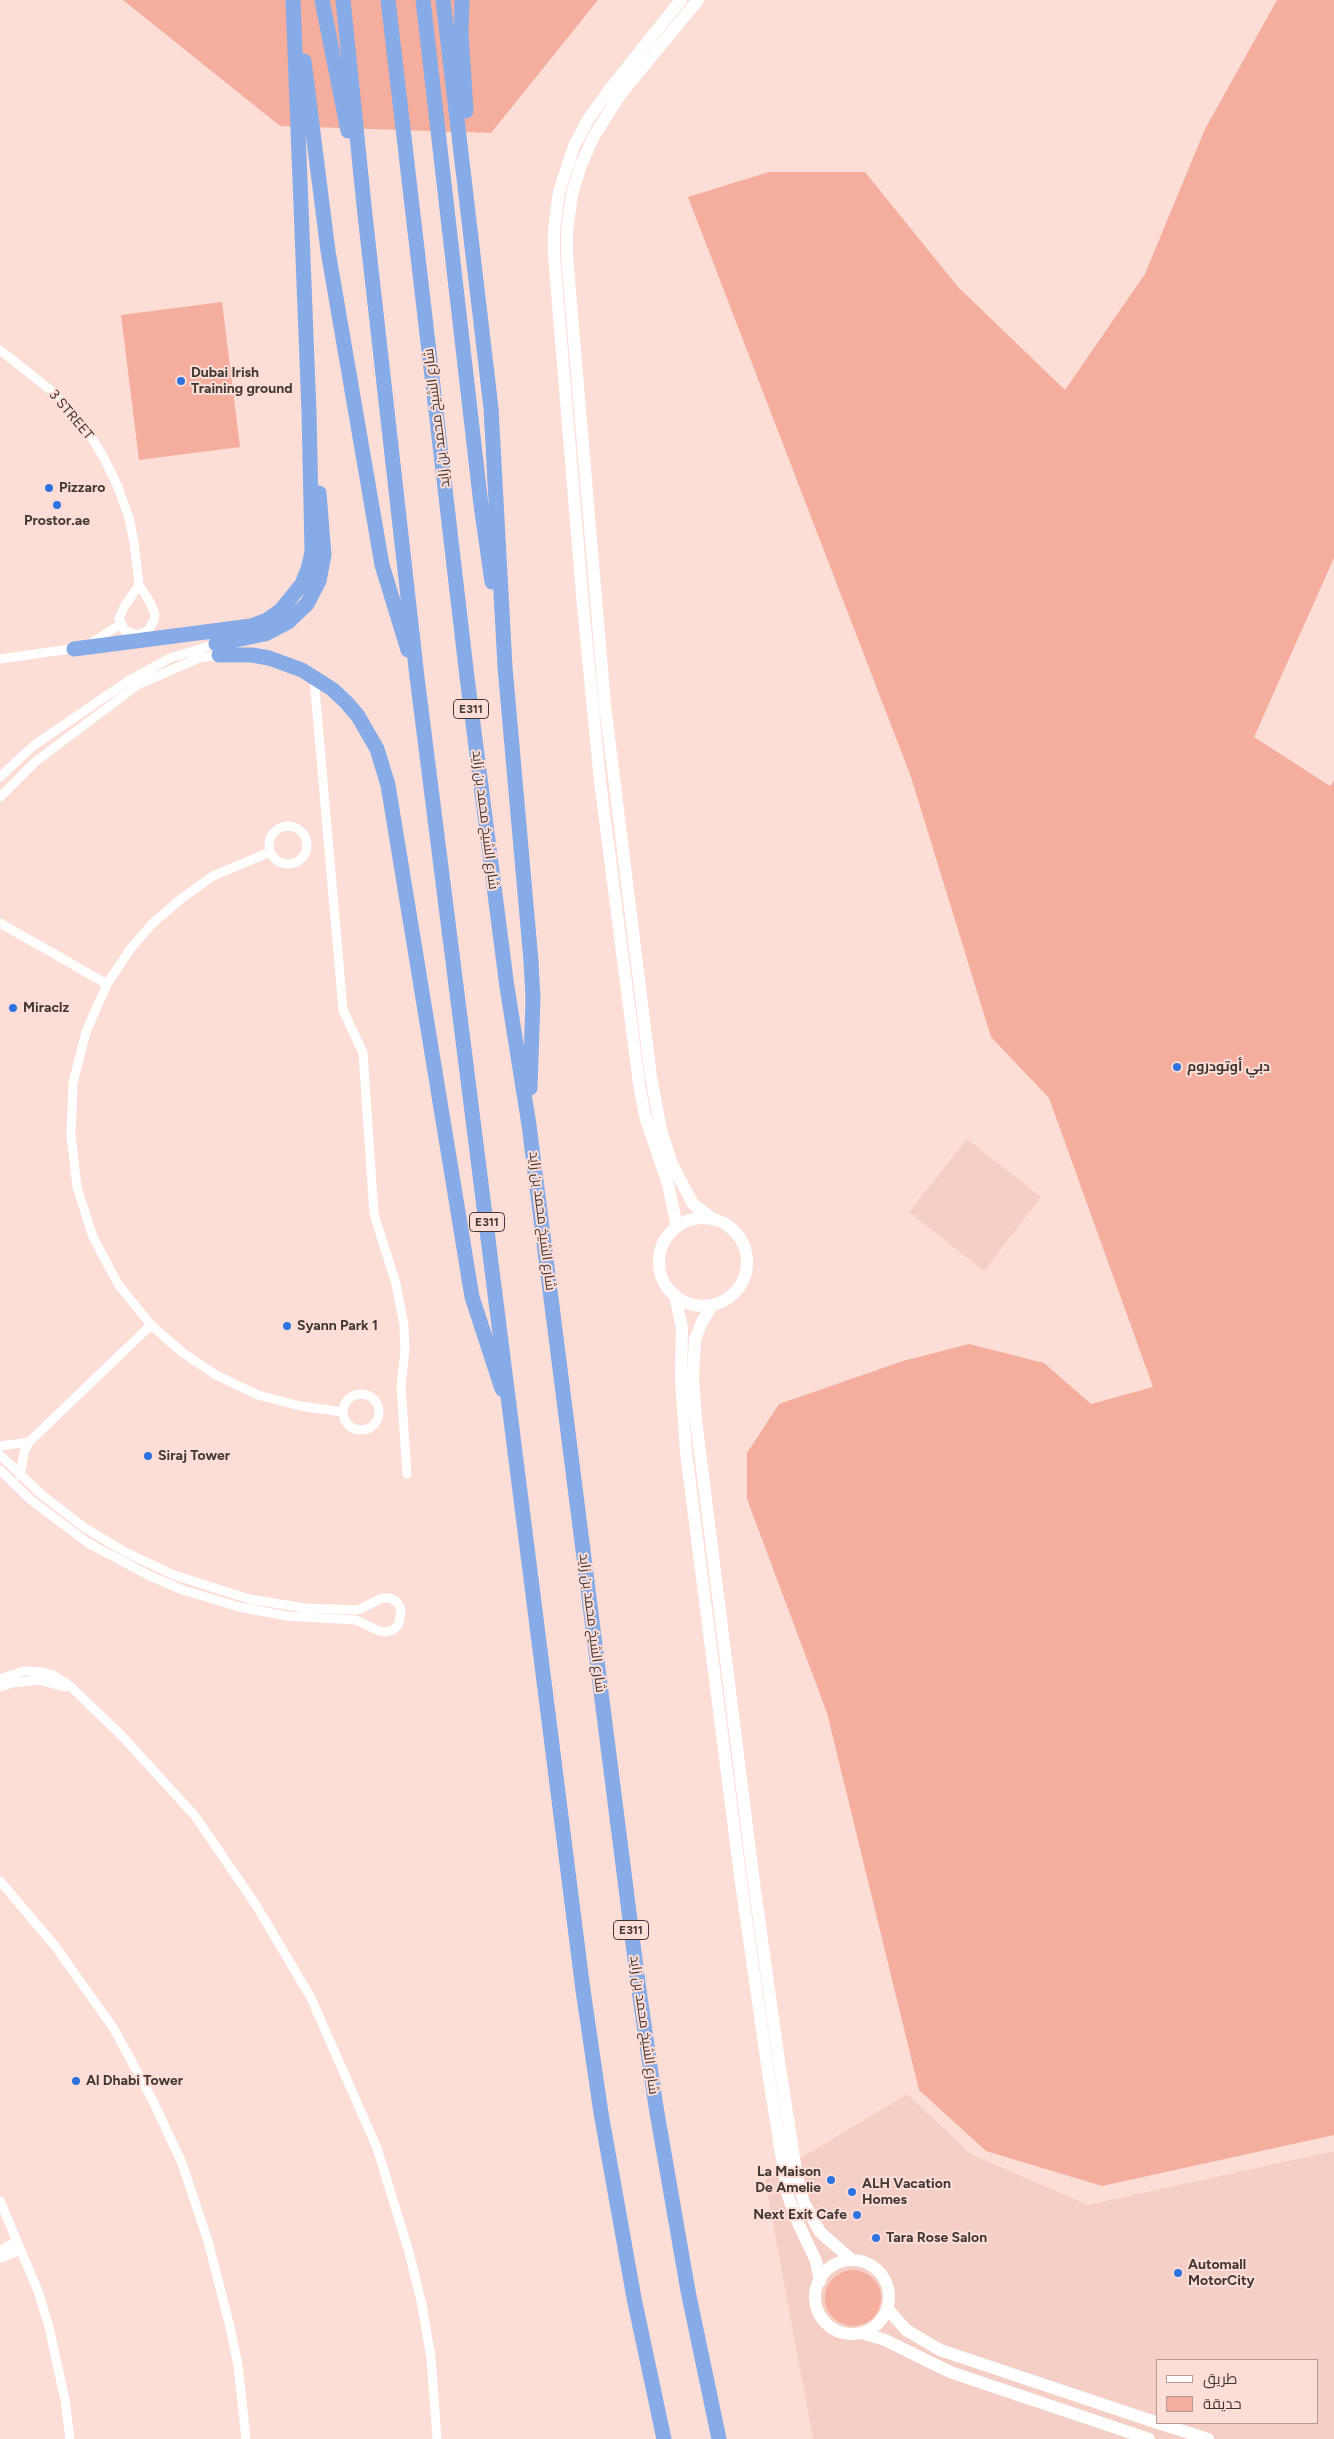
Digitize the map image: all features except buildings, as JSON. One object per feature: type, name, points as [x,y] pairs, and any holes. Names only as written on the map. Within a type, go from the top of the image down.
[{"type":"highway","points":[[74,649],[235,629],[259,623],[281,610],[302,584],[312,552],[309,412],[293,0]]},
{"type":"highway","points":[[293,0],[303,49],[328,251],[382,565],[417,677]]},
{"type":"highway","points":[[322,0],[365,215]]},
{"type":"highway","name":"E311","points":[[343,0],[417,677],[597,2085],[634,2298],[662,2434]]},
{"type":"highway","name":"شارع الشيخ محمد بن زايد","points":[[388,0],[467,677],[507,987],[529,1125],[641,2002],[656,2107],[686,2282],[719,2439]]},
{"type":"highway","points":[[424,0],[481,505],[505,667]]},
{"type":"highway","points":[[443,0],[475,260],[492,422],[505,667],[533,999],[529,1125]]},
{"type":"highway","points":[[462,0],[461,33],[475,260]]},
{"type":"highway","points":[[217,649],[277,629],[302,609],[319,580],[324,561],[324,542],[316,456],[309,412]]},
{"type":"highway","points":[[217,649],[269,658],[294,666],[332,689],[358,716],[377,749],[384,766],[472,1297],[512,1419]]},
{"type":"street","points":[[677,1227],[668,1184],[645,1116],[639,1084],[600,781],[555,286],[554,247],[559,192],[577,139],[610,89],[681,0]]},
{"type":"street","points":[[698,0],[620,95],[594,136],[581,165],[572,194],[568,224],[567,256],[606,705],[651,1078],[665,1147],[672,1164],[693,1204],[713,1219],[730,1227],[739,1236],[745,1249],[747,1262],[743,1279],[733,1294],[712,1305],[699,1306],[675,1296],[666,1286],[661,1274],[662,1248],[668,1236],[677,1227],[698,1218],[713,1219]]},
{"type":"street","name":"3 STREET","points":[[0,350],[53,392],[87,430],[104,458],[118,487],[129,518],[139,585],[155,614],[152,626],[148,631],[136,635],[124,630],[120,624]]},
{"type":"street","points":[[0,659],[74,649],[100,638],[120,624],[120,612],[139,585]]},
{"type":"street","points":[[0,777],[33,746],[128,681],[170,658],[217,649]]},
{"type":"street","points":[[0,797],[35,762],[139,684],[217,649]]},
{"type":"street","points":[[314,678],[343,1010],[363,1053],[374,1214],[396,1284],[405,1337],[401,1386],[407,1474]]},
{"type":"street","points":[[292,826],[298,829],[306,839],[306,852],[297,862],[284,864],[278,862],[270,852],[270,838],[279,828],[292,826]]},
{"type":"street","points":[[270,852],[213,876],[182,898],[153,923],[131,948],[107,984],[86,1032],[73,1083],[71,1135],[77,1187],[93,1237],[114,1276],[151,1324],[183,1353],[216,1375],[258,1395],[300,1406],[343,1412]]},
{"type":"street","points":[[0,923],[107,984]]},
{"type":"street","points":[[675,1296],[682,1328],[681,1379],[686,1452],[768,2072],[788,2196],[816,2261],[820,2281]]},
{"type":"street","points":[[712,1305],[695,1339],[696,1420],[754,1883],[780,2068],[797,2177],[804,2203],[820,2232],[852,2260]]},
{"type":"street","points":[[20,1476],[24,1452],[29,1442],[151,1324]]},
{"type":"street","points":[[360,1394],[372,1398],[379,1409],[376,1422],[365,1430],[352,1428],[347,1424],[343,1412],[348,1399],[360,1394]]},
{"type":"street","points":[[0,1446],[29,1442]]},
{"type":"street","points":[[0,1455],[20,1476],[85,1528],[127,1553],[174,1575],[249,1599],[304,1608],[358,1610],[382,1598],[390,1598],[401,1609],[399,1624],[394,1630],[386,1632],[356,1620],[287,1616],[239,1607],[183,1590],[150,1576],[88,1543],[38,1506],[2,1474]]},
{"type":"street","points":[[0,1679],[24,1671],[43,1672],[62,1680],[122,1736],[195,1816],[256,1905],[311,1998],[376,2148],[409,2252],[422,2305],[431,2358],[437,2439]]},
{"type":"street","points":[[0,1687],[12,1683],[38,1680],[58,1684],[76,1693]]},
{"type":"street","points":[[0,1881],[55,1946],[114,2029],[152,2099],[182,2163],[208,2241],[229,2323],[239,2375],[246,2439]]},
{"type":"street","points":[[0,2201],[38,2291],[49,2327],[65,2400],[70,2439]]},
{"type":"street","points":[[0,2251],[18,2240]]},
{"type":"street","points":[[0,2258],[21,2250]]},
{"type":"street","points":[[852,2260],[870,2264],[884,2277],[889,2298],[887,2308],[881,2320],[873,2328],[862,2333],[850,2334],[840,2332],[824,2320],[816,2301],[820,2281],[824,2274],[836,2264],[852,2260]]},
{"type":"street","points":[[887,2308],[906,2330],[940,2350],[1156,2422]]},
{"type":"street","points":[[862,2333],[885,2340],[950,2372],[1149,2439]]},
{"type":"street","points":[[1161,2424],[1208,2439]]},
{"type":"shaded area","points":[[967,1139],[1041,1197],[984,1271],[909,1212]]},
{"type":"shaded area","points":[[907,2094],[971,2154],[1088,2205],[1334,2151],[1334,2439],[813,2439],[765,2180]]},
{"type":"green space","points":[[123,0],[598,0],[491,133],[280,126]]},
{"type":"green space","name":"دبي أوتودروم","points":[[1277,0],[1334,0],[1334,558],[1254,737],[1330,786],[1334,781],[1334,2135],[1102,2186],[986,2151],[919,2090],[827,1713],[747,1499],[747,1453],[779,1404],[903,1361],[969,1344],[1044,1363],[1091,1404],[1153,1387],[1049,1098],[991,1037],[911,777],[688,197],[769,172],[865,172],[958,287],[1065,390],[1145,274],[1205,129]]},
{"type":"green space","name":"Dubai Irish Training ground","points":[[222,302],[240,447],[139,460],[121,315]]},
{"type":"green space","points":[[853,2270],[873,2278],[881,2298],[873,2318],[853,2326],[833,2318],[825,2298],[833,2278]]},
{"type":"place","name":"Dubai Irish Training ground","points":[[181,381]]},
{"type":"place","name":"Pizzaro","points":[[49,488]]},
{"type":"place","name":"Prostor.ae","points":[[57,505]]},
{"type":"place","name":"Miraclz","points":[[13,1008]]},
{"type":"place","name":"دبي أوتودروم","points":[[1177,1067]]},
{"type":"place","name":"Syann Park 1","points":[[287,1326]]},
{"type":"place","name":"Siraj Tower","points":[[148,1456]]},
{"type":"place","name":"Al Dhabi Tower","points":[[76,2081]]},
{"type":"place","name":"La Maison De Amelie","points":[[831,2180]]},
{"type":"place","name":"ALH Vacation Homes","points":[[852,2192]]},
{"type":"place","name":"Next Exit Cafe","points":[[857,2215]]},
{"type":"place","name":"Tara Rose Salon","points":[[876,2238]]},
{"type":"place","name":"Automall MotorCity","points":[[1178,2273]]}]
